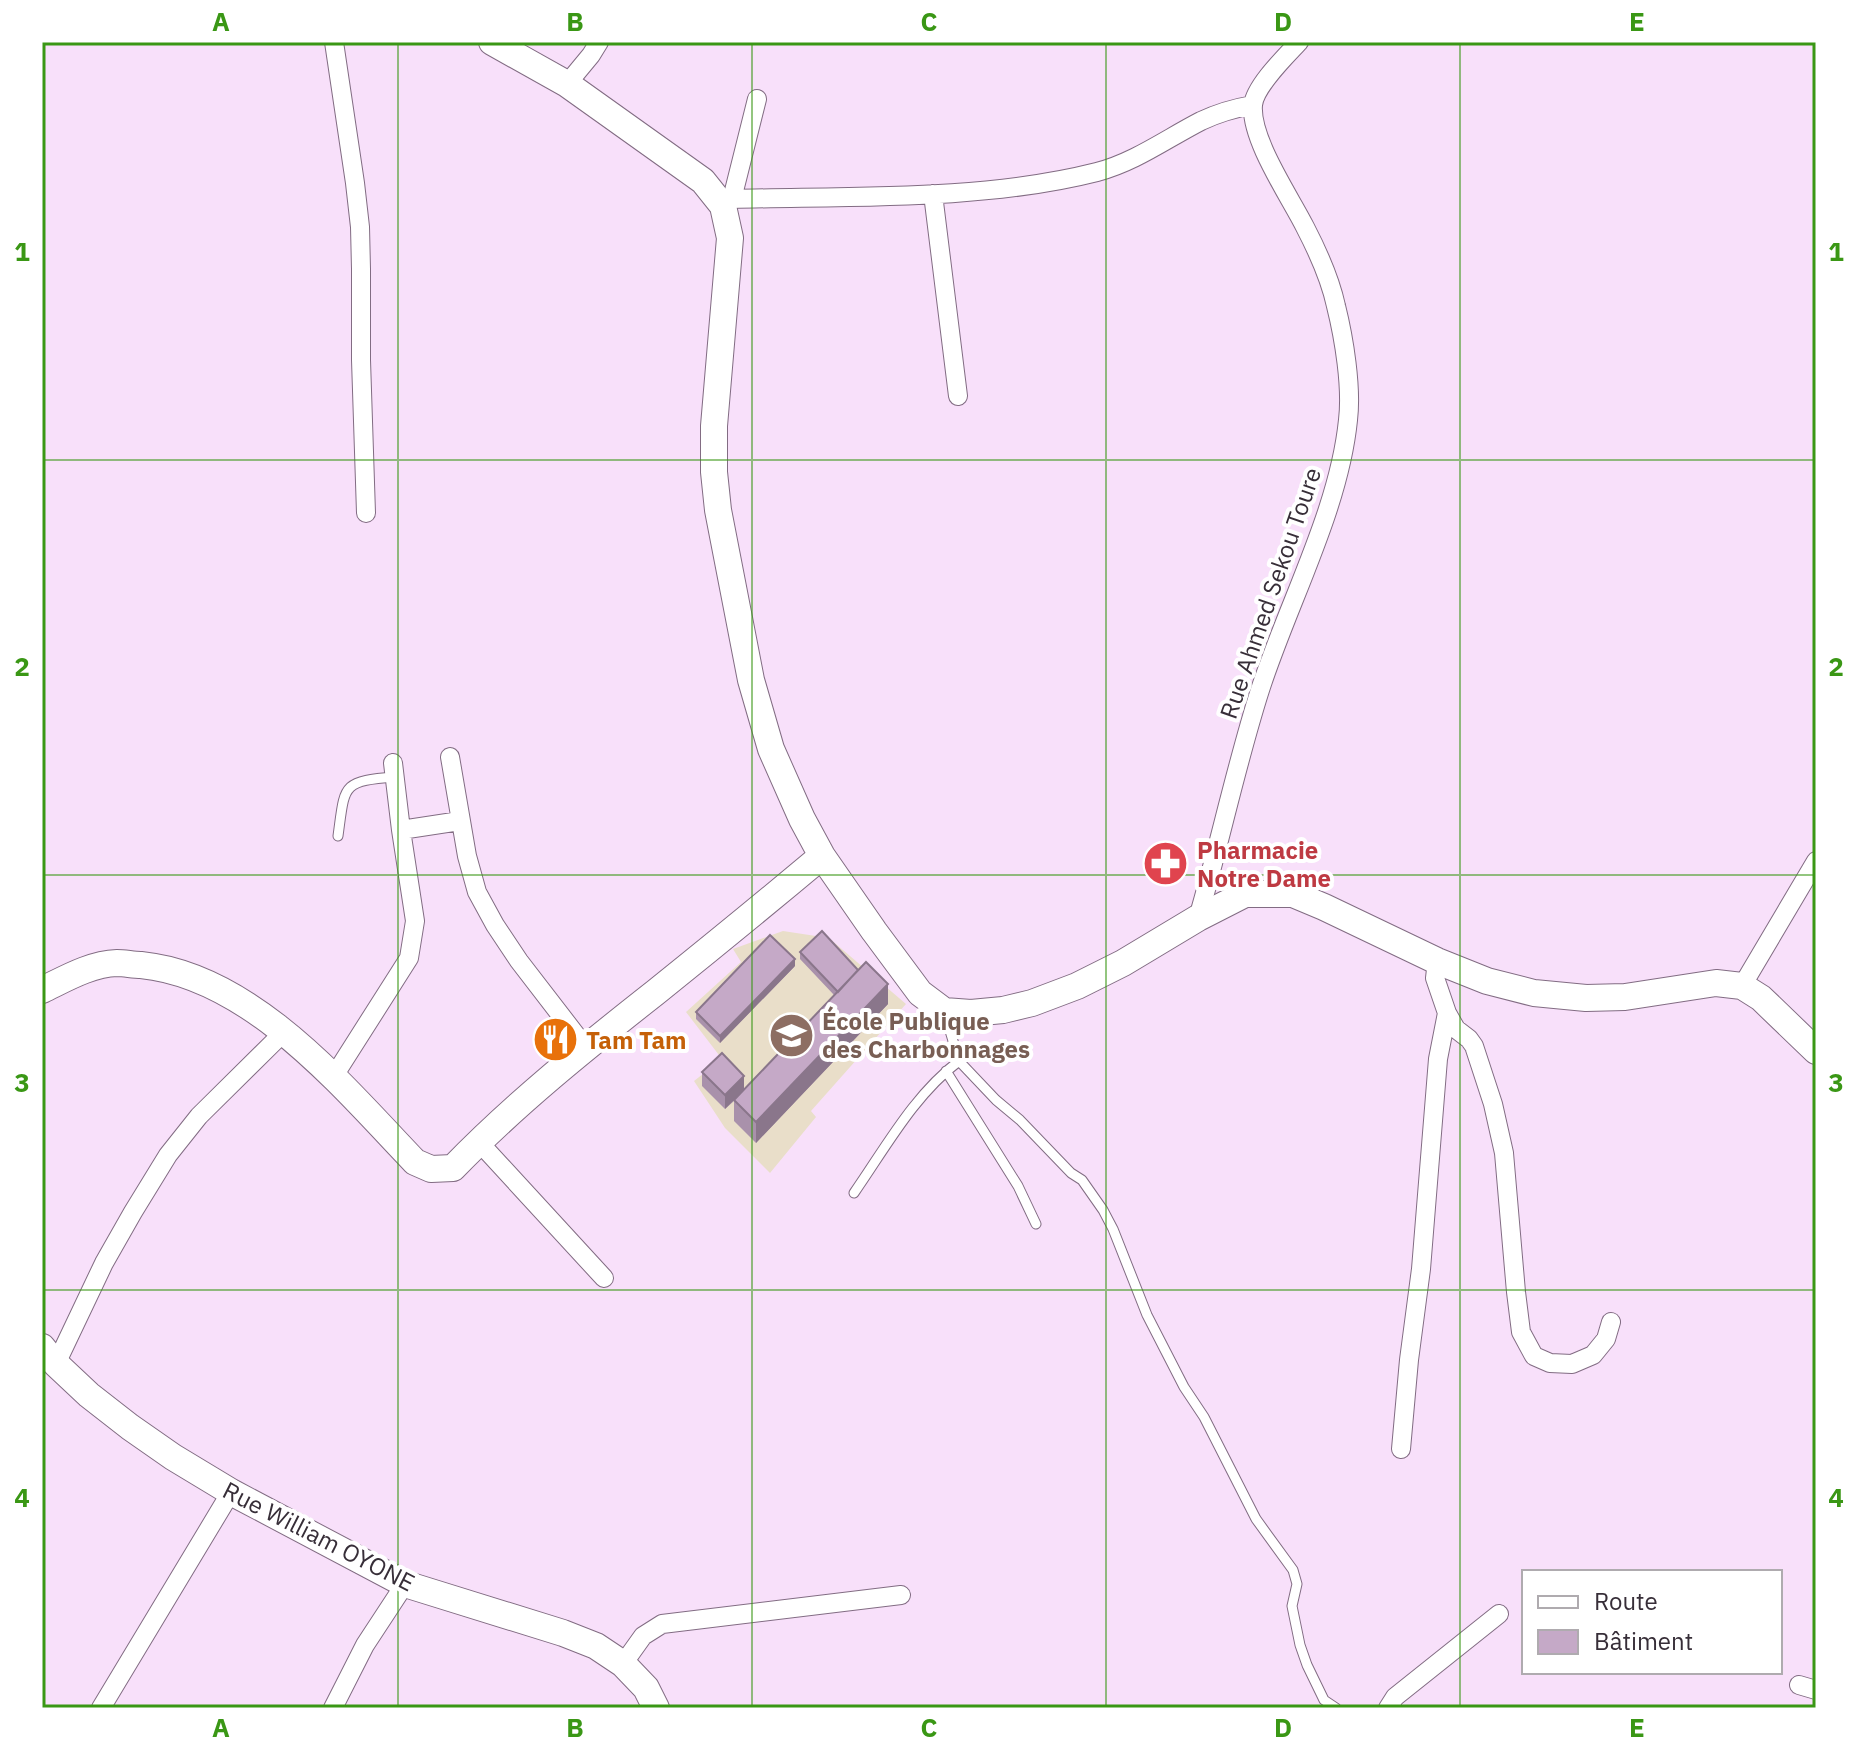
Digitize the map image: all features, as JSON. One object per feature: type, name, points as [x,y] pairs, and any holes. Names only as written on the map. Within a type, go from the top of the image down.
[{"type":"street","points":[[334,42],[360,227],[366,513]]},
{"type":"street","points":[[492,42],[567,84],[703,181],[728,203],[933,194],[1029,186],[1099,172],[1129,161],[1202,121],[1230,109],[1253,105],[1260,88],[1299,42]]},
{"type":"street","points":[[567,84],[599,42]]},
{"type":"street","points":[[757,99],[728,203],[730,238],[714,426],[718,510],[751,680],[771,749],[822,856],[920,993],[944,1011],[971,1013],[1032,1003],[1077,986],[1123,963],[1245,894],[1293,894],[1437,961],[1487,981],[1534,993],[1586,998],[1625,997],[1716,983],[1742,986],[1761,998],[1816,1051]]},
{"type":"street","name":"Rue Ahmed Sekou Toure","points":[[1198,918],[1244,743],[1261,687],[1333,492],[1349,417],[1347,377],[1336,303],[1323,265],[1257,131],[1253,105]]},
{"type":"street","points":[[933,194],[958,396]]},
{"type":"street","points":[[450,757],[467,856],[477,892],[519,961],[586,1048]]},
{"type":"street","points":[[334,1076],[409,958],[415,921],[394,770]]},
{"type":"street","points":[[401,830],[460,821]]},
{"type":"street","points":[[42,990],[86,970],[116,963],[157,967],[191,976],[228,994],[284,1032],[334,1076],[415,1162],[431,1169],[453,1168],[478,1141],[586,1048],[822,856]]},
{"type":"street","points":[[1742,986],[1816,861]]},
{"type":"street","points":[[1437,961],[1435,978],[1447,1013],[1456,1029],[1474,1046],[1493,1104],[1504,1153],[1521,1332],[1534,1356],[1550,1363],[1572,1364],[1593,1355],[1606,1339],[1611,1322]]},
{"type":"street","points":[[1401,1449],[1421,1269],[1438,1059],[1447,1013]]},
{"type":"street","points":[[49,1355],[168,1155],[199,1116],[284,1032]]},
{"type":"street","points":[[478,1141],[604,1278]]},
{"type":"street","name":"Rue William OYONE","points":[[49,1355],[89,1395],[130,1427],[231,1492],[405,1584],[596,1646],[623,1664],[646,1688],[656,1708]]},
{"type":"street","points":[[101,1708],[231,1492]]},
{"type":"street","points":[[333,1708],[365,1645],[405,1584]]},
{"type":"street","points":[[623,1664],[643,1636],[662,1624],[901,1595]]},
{"type":"street","points":[[1388,1708],[1395,1697],[1499,1614]]},
{"type":"lane","points":[[338,836],[342,802],[348,789],[355,783],[394,770]]},
{"type":"lane","points":[[944,1011],[959,1061],[1071,1173],[1082,1180],[1103,1210],[1159,1340],[1204,1417],[1256,1519],[1293,1570],[1297,1584],[1292,1606],[1300,1645],[1319,1693],[1336,1708]]},
{"type":"lane","points":[[854,1193],[898,1126],[946,1071],[959,1061]]},
{"type":"lane","points":[[946,1071],[1018,1186],[1036,1224]]},
{"type":"shaded area","name":"École Publique des Charbonnages","points":[[783,931],[829,938],[906,1004],[811,1111],[816,1117],[770,1173],[725,1128],[694,1081],[722,1059],[686,1012],[741,962],[733,949]]},
{"type":"building","points":[[822,931],[858,970],[838,992],[800,952]]},
{"type":"building","points":[[770,935],[795,959],[720,1036],[696,1012]]},
{"type":"building","points":[[866,962],[888,984],[756,1122],[734,1100]]},
{"type":"building","points":[[722,1053],[744,1076],[725,1095],[702,1072]]},
{"type":"place","name":"Pharmacie Notre Dame","points":[[1166,864]]},
{"type":"place","name":"École Publique des Charbonnages","points":[[791,1035]]},
{"type":"place","name":"Tam Tam","points":[[555,1040]]}]
